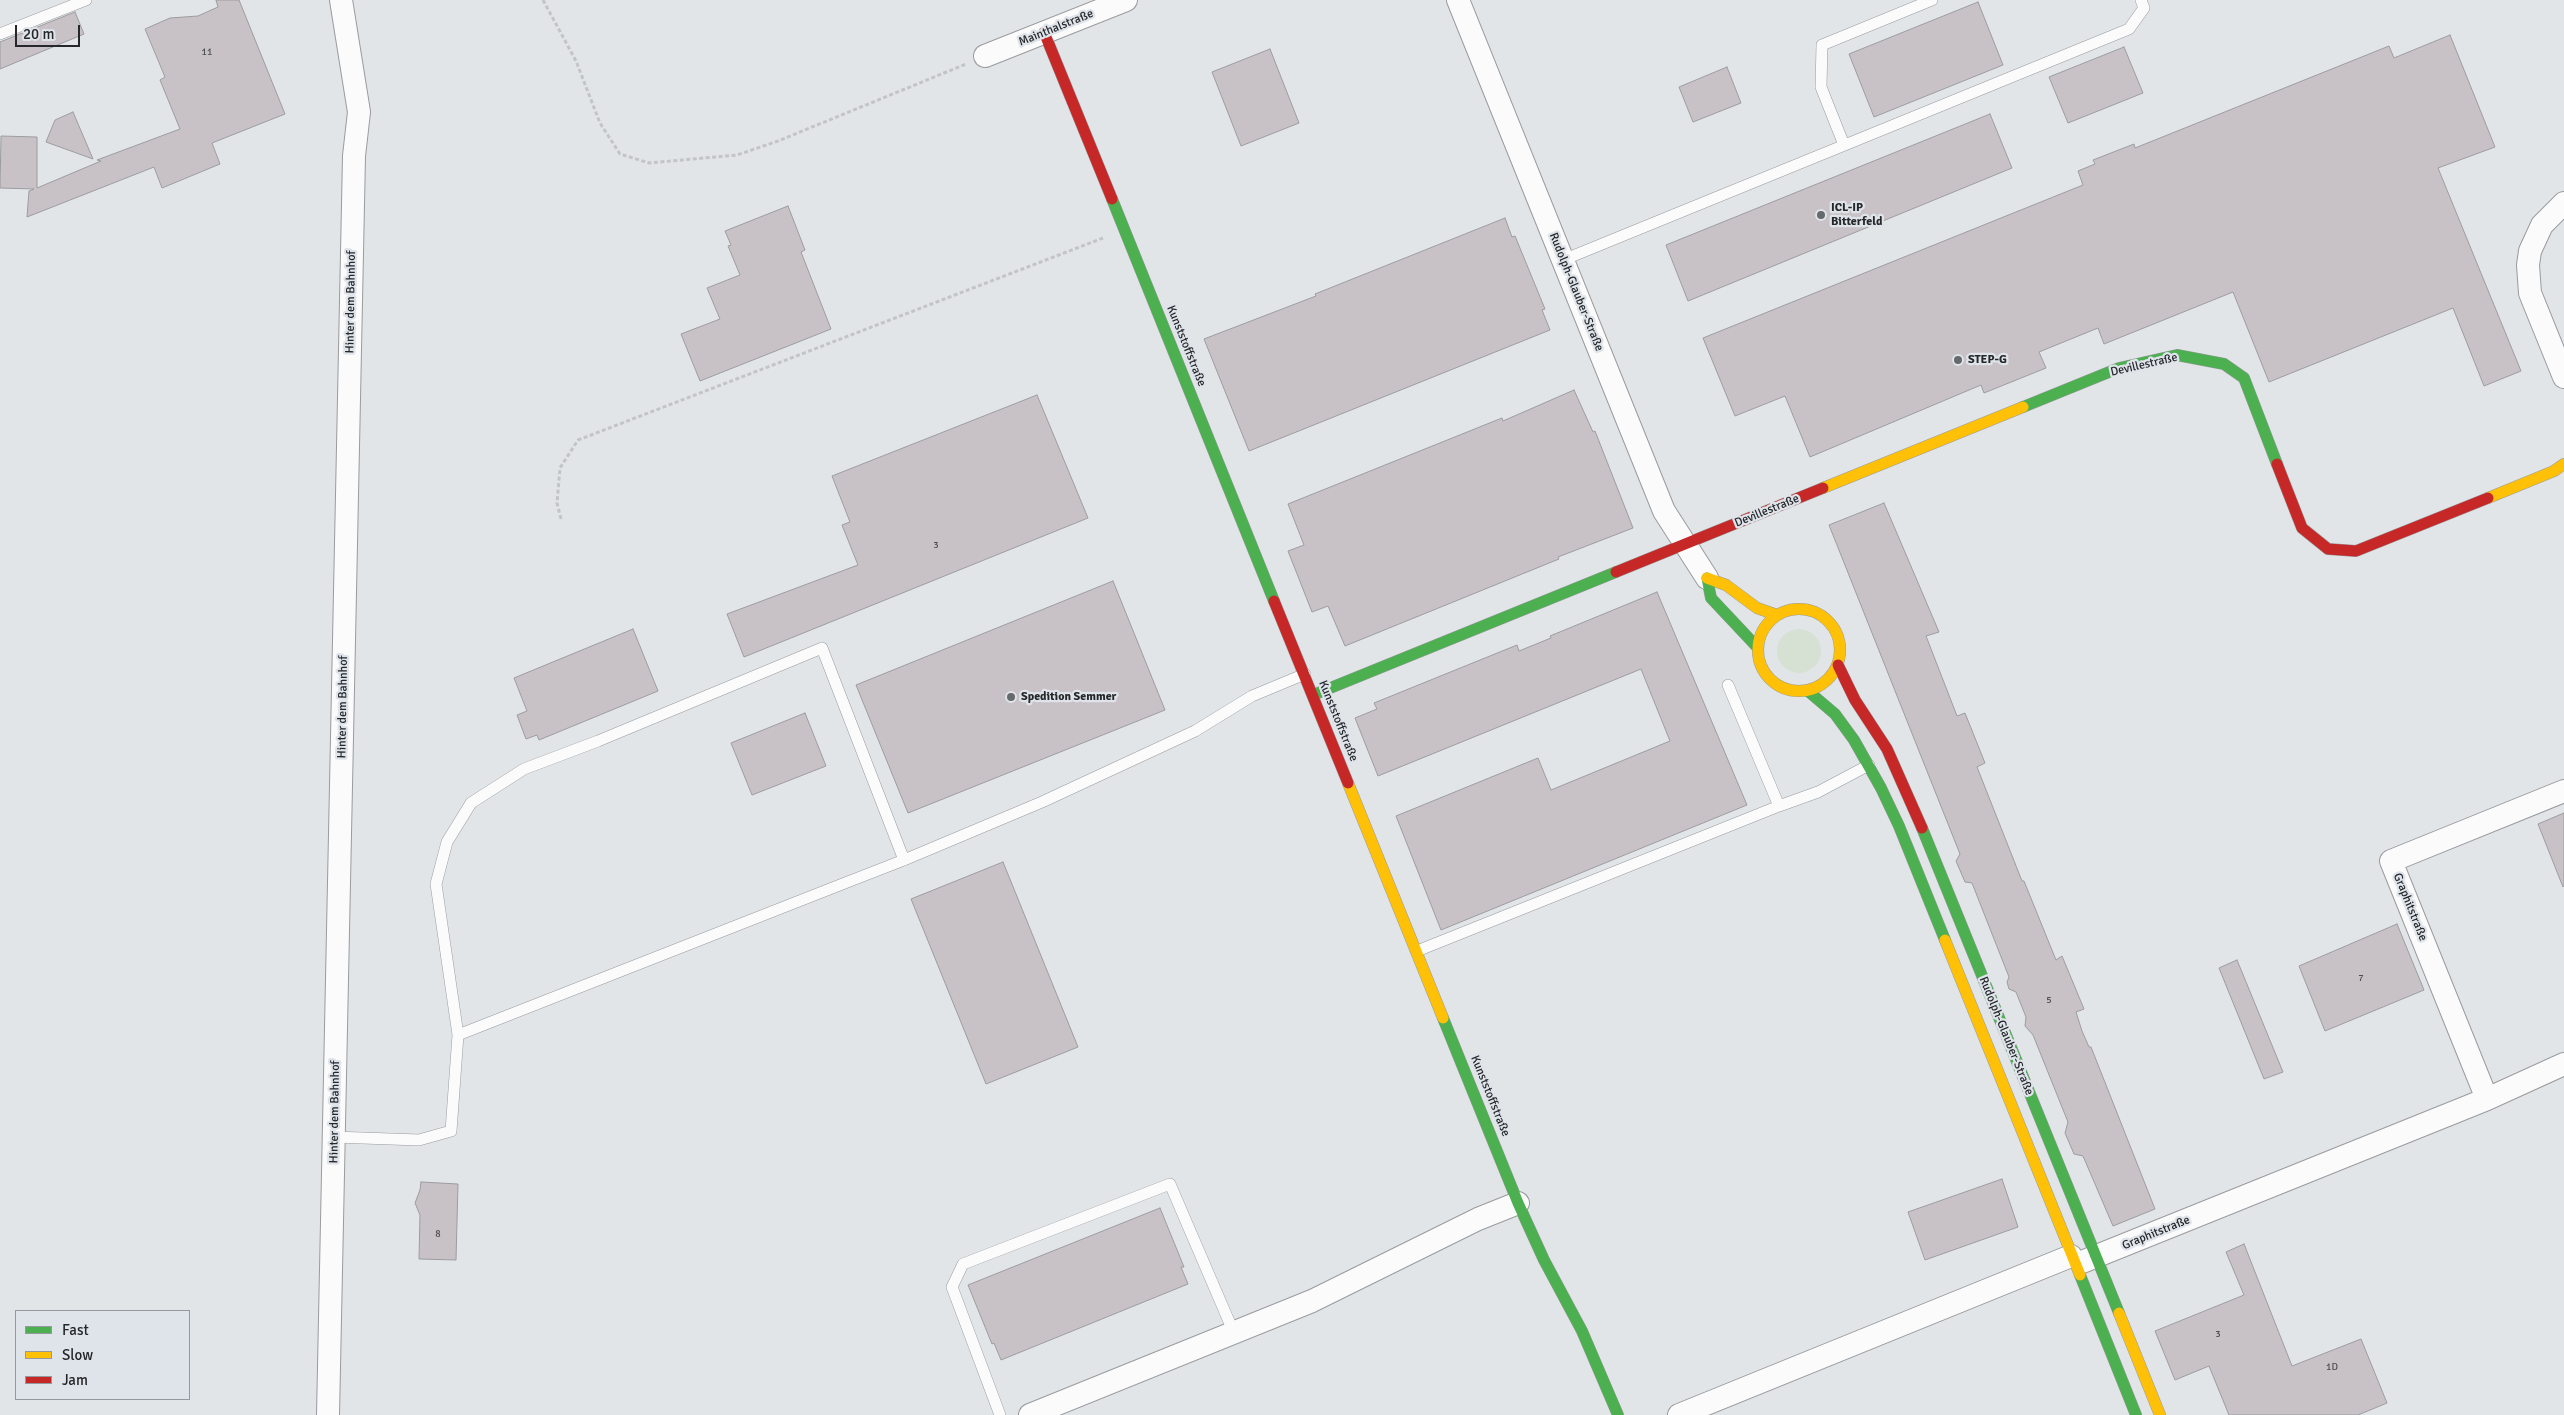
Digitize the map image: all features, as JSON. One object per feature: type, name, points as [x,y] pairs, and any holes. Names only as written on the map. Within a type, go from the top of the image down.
[{"type":"street","name":"Hinter dem Bahnhof","points":[[328,1415],[354,166],[359,112],[341,0]]},
{"type":"street","name":"Mainthalstraße","points":[[985,56],[1126,0]]},
{"type":"street","name":"Rudolph-Glauber-Straße","points":[[1458,0],[1664,511],[1683,544],[1707,578],[1711,598],[1758,648],[1762,670],[1772,682],[1793,692],[1808,691],[1835,714],[1869,765],[1899,826],[2136,1415]]},
{"type":"street","name":"Kunststoffstraße","points":[[1044,32],[1518,1203],[1544,1260],[1582,1331],[1618,1415]]},
{"type":"street","points":[[2564,203],[2542,225],[2530,251],[2528,265],[2530,293],[2564,377]]},
{"type":"street","name":"Devillestraße","points":[[1313,695],[2119,368],[2177,356],[2224,364],[2244,378],[2302,528],[2318,543],[2328,548],[2347,552],[2356,551],[2554,471],[2564,464]]},
{"type":"street","points":[[1707,578],[1726,585],[1742,600],[1777,615],[1766,626],[1758,648]]},
{"type":"street","name":"Rudolph-Glauber-Straße","points":[[1777,615],[1786,611],[1807,610],[1825,619],[1837,635],[1840,655],[1838,665],[1855,700],[1887,749],[1906,791],[2160,1415]]},
{"type":"street","points":[[1808,691],[1826,681],[1838,665]]},
{"type":"street","name":"Graphitstraße","points":[[2487,1100],[2391,861],[2564,791]]},
{"type":"street","name":"Graphitstraße","points":[[1680,1415],[2073,1260],[2096,1257],[2487,1100],[2564,1064]]},
{"type":"street","points":[[1030,1415],[1312,1301],[1478,1219],[1518,1203]]},
{"type":"lane","points":[[0,34],[86,0]]},
{"type":"lane","points":[[1844,145],[1821,87],[1822,45],[1932,0]]},
{"type":"lane","points":[[1563,260],[2129,29],[2144,8],[2141,0]]},
{"type":"lane","points":[[334,1137],[419,1140],[451,1130],[458,1035],[436,884],[447,842],[471,803],[524,768],[598,741],[822,648],[904,860]]},
{"type":"lane","points":[[458,1035],[904,860],[1042,802],[1195,731],[1252,696],[1305,674]]},
{"type":"lane","points":[[1728,685],[1779,806]]},
{"type":"lane","points":[[1417,951],[1818,792],[1869,765]]},
{"type":"lane","points":[[1000,1415],[952,1287],[963,1264],[1170,1184],[1234,1332]]},
{"type":"path","points":[[544,0],[576,61],[605,131],[620,154],[649,163],[737,155],[778,141],[985,56]]},
{"type":"path","points":[[561,519],[557,503],[560,468],[578,440],[1125,230]]},
{"type":"shaded area","points":[[1803,629],[1815,635],[1820,643],[1820,659],[1815,667],[1807,672],[1795,673],[1783,667],[1778,659],[1777,647],[1783,635],[1791,630]]},
{"type":"building","points":[[216,0],[239,0],[285,114],[212,143],[220,164],[162,188],[154,167],[27,217],[29,191],[34,189],[0,188],[1,136],[37,137],[37,188],[101,161],[97,160],[180,129],[160,80],[165,77],[145,29],[170,18],[198,16],[218,7]]},
{"type":"building","points":[[1978,2],[2003,65],[1874,117],[1849,54]]},
{"type":"building","points":[[75,12],[84,34],[0,69],[0,42]]},
{"type":"building","points":[[2450,35],[2495,147],[2438,168],[2521,371],[2484,386],[2453,308],[2269,382],[2233,292],[2104,344],[2098,328],[2039,352],[2046,368],[1984,393],[1981,385],[1810,457],[1785,396],[1735,416],[1703,338],[2083,185],[2078,171],[2095,164],[2093,160],[2134,144],[2135,148],[2389,46],[2394,58]]},
{"type":"building","points":[[2124,47],[2143,93],[2068,123],[2049,77]]},
{"type":"building","points":[[1270,49],[1299,123],[1241,146],[1212,72]]},
{"type":"building","points":[[1727,67],[1741,103],[1693,122],[1679,87]]},
{"type":"building","points":[[73,112],[93,159],[46,142],[55,120]]},
{"type":"building","name":"ICL-IP Bitterfeld","points":[[1990,114],[2012,168],[1688,301],[1666,245]]},
{"type":"building","points":[[788,206],[805,250],[801,252],[831,329],[700,381],[681,334],[720,319],[707,288],[740,275],[728,246],[731,245],[725,231]]},
{"type":"building","points":[[1505,218],[1512,237],[1515,236],[1545,309],[1542,310],[1550,330],[1249,451],[1204,339],[1316,296],[1315,294]]},
{"type":"building","points":[[1574,390],[1593,432],[1595,431],[1633,528],[1558,557],[1559,559],[1345,646],[1328,606],[1312,612],[1288,551],[1304,545],[1288,504],[1502,418],[1503,421]]},
{"type":"building","points":[[1037,395],[1088,518],[744,657],[727,614],[858,565],[842,525],[850,522],[832,476]]},
{"type":"building","points":[[1884,503],[1939,632],[1926,636],[1957,716],[1965,713],[1985,763],[1977,767],[2022,881],[2024,881],[2056,960],[2062,956],[2084,1009],[2076,1012],[2082,1031],[2089,1047],[2091,1047],[2155,1209],[2113,1226],[2083,1156],[2074,1154],[2065,1133],[2068,1122],[2033,1035],[2025,1026],[2026,1017],[2016,992],[2009,989],[2007,982],[2009,977],[1972,883],[1965,882],[1956,861],[1960,854],[1829,525]]},
{"type":"building","name":"Spedition Semmer","points":[[1113,581],[1165,710],[908,813],[856,685]]},
{"type":"building","points":[[1657,592],[1747,805],[1441,930],[1396,816],[1538,758],[1551,790],[1670,741],[1641,669],[1378,776],[1355,718],[1377,709],[1374,703],[1517,645],[1519,651],[1551,638],[1550,636]]},
{"type":"building","points":[[633,629],[658,691],[539,740],[537,735],[526,739],[517,715],[527,711],[514,678]]},
{"type":"building","points":[[805,713],[826,766],[752,795],[731,743]]},
{"type":"building","points":[[2564,813],[2564,886],[2563,887],[2538,824]]},
{"type":"building","points":[[1003,862],[1078,1047],[986,1084],[911,899]]},
{"type":"building","points":[[2397,924],[2424,990],[2325,1031],[2299,966]]},
{"type":"building","points":[[2237,960],[2283,1072],[2264,1079],[2219,968]]},
{"type":"building","points":[[2002,1179],[2018,1227],[1925,1260],[1908,1212]]},
{"type":"building","points":[[421,1182],[458,1184],[456,1260],[419,1259],[420,1215],[415,1203]]},
{"type":"building","points":[[1160,1208],[1184,1267],[1181,1267],[1188,1284],[1001,1360],[994,1343],[992,1344],[968,1285]]},
{"type":"building","points":[[2244,1244],[2292,1366],[2361,1339],[2387,1403],[2358,1415],[2229,1415],[2209,1366],[2175,1380],[2155,1331],[2244,1295],[2226,1252]]},
{"type":"traffic: fast","points":[[1112,199],[1274,601]]},
{"type":"traffic: fast","points":[[2023,407],[2119,368],[2177,355],[2224,364],[2244,378],[2277,464]]},
{"type":"traffic: fast","points":[[1313,695],[1616,572]]},
{"type":"traffic: fast","points":[[1707,578],[1711,598],[1758,648]]},
{"type":"traffic: fast","points":[[1808,691],[1835,714],[1854,740],[1881,788],[1899,826],[1945,940]]},
{"type":"traffic: fast","points":[[1922,828],[2119,1313]]},
{"type":"traffic: fast","points":[[1443,1018],[1518,1203],[1544,1260],[1582,1331],[1618,1415]]},
{"type":"traffic: fast","points":[[2080,1275],[2136,1415]]},
{"type":"traffic: slow","points":[[1823,488],[2023,407]]},
{"type":"traffic: slow","points":[[2488,498],[2554,471],[2564,464]]},
{"type":"traffic: slow","points":[[1707,578],[1726,585],[1757,608],[1777,615]]},
{"type":"traffic: slow","points":[[1799,609],[1815,612],[1828,621],[1837,634],[1840,650],[1837,666],[1828,679],[1815,688],[1799,691],[1783,688],[1770,679],[1761,666],[1758,650],[1761,634],[1770,621],[1783,612],[1799,609]]},
{"type":"traffic: slow","points":[[1348,783],[1443,1018]]},
{"type":"traffic: slow","points":[[1945,940],[2080,1275]]},
{"type":"traffic: slow","points":[[2119,1313],[2160,1415]]},
{"type":"traffic: jam","points":[[1044,32],[1112,199]]},
{"type":"traffic: jam","points":[[2277,464],[2302,528],[2328,549],[2356,551],[2488,498]]},
{"type":"traffic: jam","points":[[1616,572],[1823,488]]},
{"type":"traffic: jam","points":[[1274,601],[1348,783]]},
{"type":"traffic: jam","points":[[1838,665],[1855,700],[1887,749],[1922,828]]},
{"type":"place","name":"ICL-IP Bitterfeld","points":[[1821,215]]},
{"type":"place","name":"STEP-G","points":[[1958,360]]},
{"type":"place","name":"Spedition Semmer","points":[[1011,697]]}]
